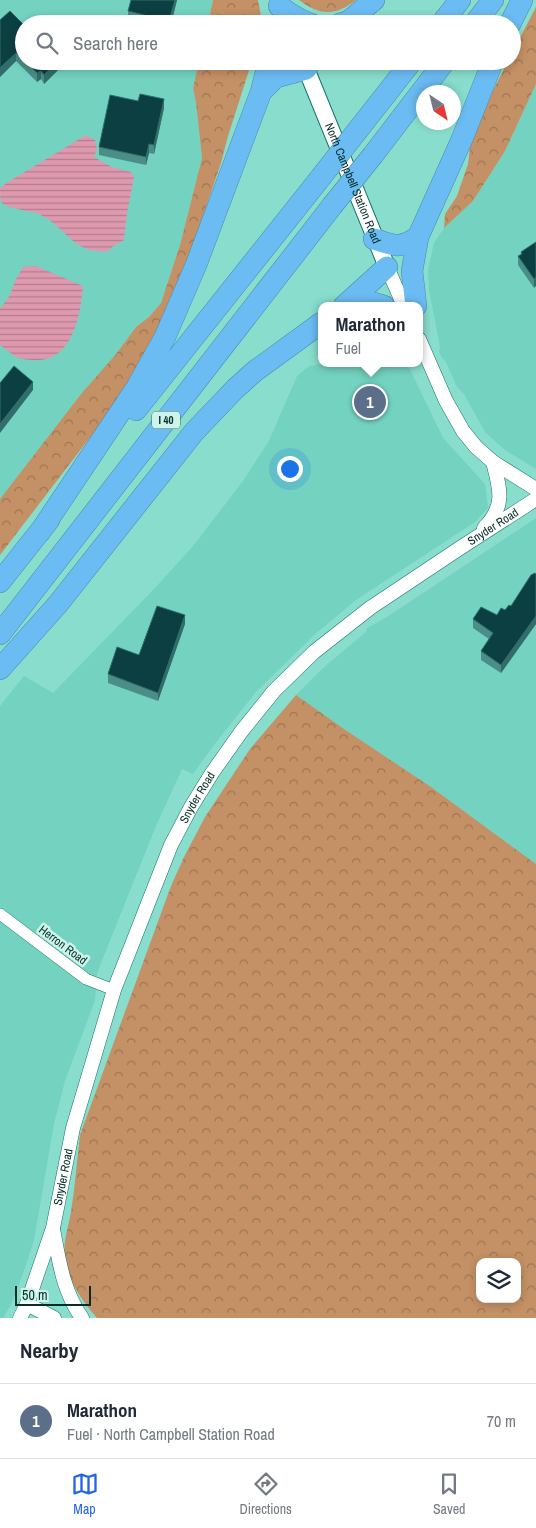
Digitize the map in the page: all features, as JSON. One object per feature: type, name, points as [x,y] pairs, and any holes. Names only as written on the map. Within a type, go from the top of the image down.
[{"type":"highway","points":[[355,15],[374,0]]},
{"type":"highway","points":[[448,15],[460,0]]},
{"type":"highway","points":[[481,15],[493,0]]},
{"type":"highway","points":[[514,15],[522,0]]},
{"type":"highway","points":[[40,532],[137,387],[165,336],[196,265],[261,92],[267,70]]},
{"type":"highway","points":[[261,92],[276,77],[293,70]]},
{"type":"highway","name":"I 40","points":[[0,582],[405,70]]},
{"type":"highway","name":"I 40","points":[[0,634],[438,70]]},
{"type":"highway","points":[[416,302],[412,271],[418,237],[462,139],[489,70]]},
{"type":"highway","points":[[374,240],[393,245],[407,244],[418,237]]},
{"type":"highway","points":[[348,302],[387,267]]},
{"type":"highway","points":[[0,669],[58,604],[194,432],[254,371],[318,325]]},
{"type":"main road","name":"North Campbell Station Road","points":[[309,70],[374,240],[387,267]]},
{"type":"street","name":"North Campbell Station Road","points":[[387,267],[402,302]]},
{"type":"street","points":[[423,348],[446,401],[463,431],[476,447],[493,462],[536,489]]},
{"type":"street","points":[[472,540],[491,520],[500,502],[500,490],[493,462]]},
{"type":"street","name":"Snyder Road","points":[[20,1318],[27,1304],[53,1228],[73,1128],[114,990],[170,845],[212,773],[268,698],[314,652],[370,608],[536,499]]},
{"type":"street","name":"Herron Road","points":[[0,914],[86,979],[114,990]]},
{"type":"street","name":"Snyder Road","points":[[53,1228],[62,1276],[82,1318]]},
{"type":"street","points":[[27,1304],[54,1318]]},
{"type":"shaded area","points":[[0,0],[213,0],[210,15],[15,15],[15,70],[197,70],[193,88],[202,158],[180,245],[161,303],[149,317],[136,327],[116,354],[81,394],[0,499]]},
{"type":"shaded area","points":[[536,84],[536,469],[505,450],[485,432],[464,394],[457,387],[446,362],[439,352],[440,347],[429,290],[428,270],[434,243],[444,228],[473,201],[505,151]]},
{"type":"shaded area","points":[[86,135],[95,140],[97,149],[94,157],[112,167],[131,172],[134,177],[124,240],[109,251],[86,249],[71,239],[49,219],[39,214],[4,205],[1,200],[0,188]]},
{"type":"shaded area","points":[[36,266],[83,286],[77,321],[67,343],[60,352],[51,358],[26,360],[12,354],[0,345],[0,309],[10,295],[23,267]]},
{"type":"shaded area","points":[[309,366],[409,367],[443,438],[485,484],[488,508],[475,522],[356,600],[314,635],[256,692],[193,774],[182,769],[156,826],[97,973],[95,1000],[65,1081],[54,1124],[34,1240],[12,1303],[3,1318],[0,1318],[0,706],[24,676],[53,693],[155,588],[193,546],[243,481],[269,441],[297,376]]},
{"type":"shaded area","points":[[536,518],[536,864],[431,787],[296,695],[322,669],[367,631],[366,629]]},
{"type":"green space","points":[[213,0],[258,0],[261,15],[210,15]]},
{"type":"green space","points":[[299,0],[356,0],[341,9],[327,12],[313,9]]},
{"type":"green space","points":[[536,7],[536,84],[505,151],[473,201],[444,228],[445,214],[457,196],[468,164],[470,147],[486,104],[503,70],[521,70],[521,36]]},
{"type":"green space","points":[[197,70],[249,70],[221,163],[166,317],[134,380],[0,555],[0,499],[81,394],[116,354],[136,327],[149,317],[161,303],[180,245],[202,158],[193,88]]},
{"type":"green space","points":[[296,695],[431,787],[536,864],[536,1318],[97,1318],[83,1300],[68,1272],[64,1252],[71,1212],[80,1135],[171,886],[205,817],[250,749]]},
{"type":"building","points":[[131,0],[175,0],[171,15],[144,15],[128,11]]},
{"type":"building","points":[[10,11],[15,16],[15,54],[0,68],[0,20]]},
{"type":"building","points":[[34,70],[49,70],[44,75],[41,71],[37,73]]},
{"type":"building","points":[[140,94],[164,99],[154,145],[149,144],[146,157],[99,147],[110,95],[138,101]]},
{"type":"building","points":[[536,242],[536,278],[534,279],[518,256]]},
{"type":"building","points":[[14,366],[33,382],[0,424],[0,383]]},
{"type":"building","points":[[535,573],[536,616],[501,665],[481,651],[493,633],[473,619],[481,607],[497,615],[501,608],[505,610],[509,605],[511,606],[531,575]]},
{"type":"building","points":[[157,606],[185,615],[158,693],[108,674],[117,647],[139,655]]},
{"type":"place","name":"Marathon","points":[[370,402]]}]
